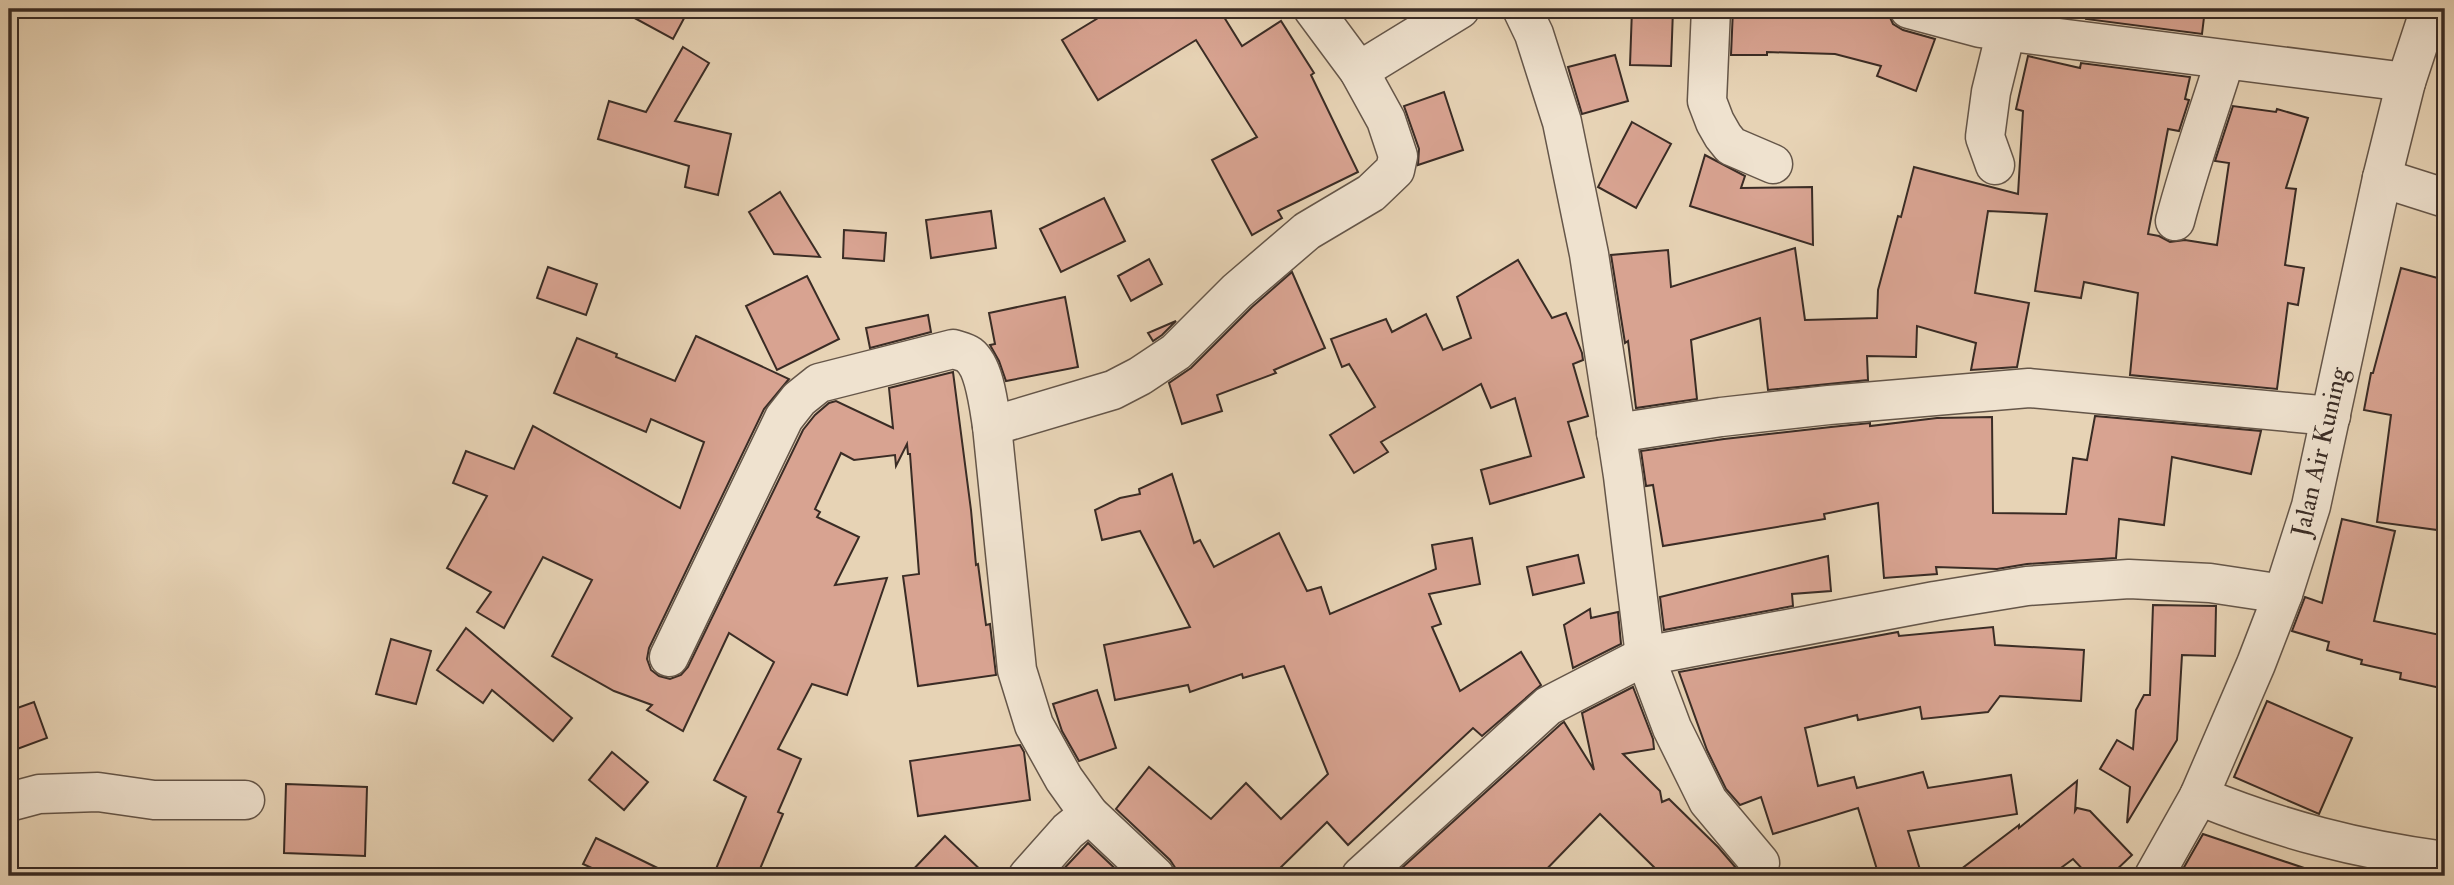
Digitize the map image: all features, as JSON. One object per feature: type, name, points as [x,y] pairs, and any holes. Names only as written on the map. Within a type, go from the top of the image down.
[{"type":"street","points":[[992,426],[1112,390],[1140,376],[1176,352],[1237,291],[1307,231],[1385,182],[1395,170],[1398,156],[1386,120],[1359,71],[1313,9]]},
{"type":"street","points":[[1359,71],[1460,9]]},
{"type":"street","points":[[1522,9],[1534,34],[1562,122],[1589,254],[1645,656],[1672,728],[1708,801],[1760,863]]},
{"type":"street","points":[[1711,9],[1707,101],[1715,122],[1731,145],[1773,164]]},
{"type":"street","points":[[1909,9],[1980,28],[2006,31],[2053,23],[2225,60],[2406,82]]},
{"type":"street","name":"Jalan Air Kuning","points":[[2154,876],[2199,796],[2283,594],[2311,506],[2382,178],[2406,82],[2430,9]]},
{"type":"street","points":[[1995,165],[1985,137],[1991,92],[2006,31]]},
{"type":"street","points":[[2175,221],[2225,60]]},
{"type":"street","points":[[2382,178],[2445,198]]},
{"type":"street","points":[[669,657],[784,418],[799,399],[819,383],[953,349],[967,354],[976,362],[985,389],[992,426],[1017,670],[1034,725],[1064,779],[1089,814],[1155,876]]},
{"type":"street","points":[[1616,433],[1721,417],[1829,405],[2029,388],[2331,416]]},
{"type":"street","points":[[1361,876],[1548,706],[1645,656],[2027,586],[2129,579],[2210,583],[2283,594]]},
{"type":"street","points":[[9,802],[39,794],[98,792],[154,800],[245,800]]},
{"type":"street","points":[[2199,796],[2277,825],[2335,842],[2445,861]]},
{"type":"street","points":[[1028,876],[1068,831],[1089,814]]},
{"type":"building","points":[[618,9],[689,9],[673,39]]},
{"type":"building","points":[[1113,9],[1219,9],[1242,46],[1281,21],[1314,73],[1311,75],[1358,172],[1278,211],[1282,218],[1252,235],[1212,160],[1257,137],[1196,40],[1098,100],[1062,40]]},
{"type":"building","points":[[1632,9],[1673,9],[1671,66],[1630,65]]},
{"type":"building","points":[[1733,9],[1872,9],[1888,13],[1893,24],[1903,30],[1935,39],[1916,91],[1877,76],[1881,66],[1835,54],[1767,52],[1767,55],[1731,55]]},
{"type":"building","points":[[2087,9],[2205,9],[2202,34],[2086,19]]},
{"type":"building","points":[[683,47],[709,63],[675,121],[731,134],[718,195],[685,187],[689,166],[598,139],[609,101],[646,112]]},
{"type":"building","points":[[1615,55],[1628,101],[1582,114],[1568,67]]},
{"type":"building","points":[[2028,56],[2080,68],[2081,63],[2190,77],[2185,99],[2189,100],[2179,131],[2168,129],[2148,234],[2170,242],[2185,240],[2217,245],[2229,163],[2215,161],[2233,106],[2276,112],[2277,109],[2308,118],[2286,188],[2296,189],[2285,265],[2304,268],[2298,305],[2288,303],[2277,389],[2130,375],[2138,293],[2084,282],[2081,298],[2035,291],[2047,214],[1988,211],[1975,293],[2029,303],[2017,367],[1971,370],[1976,343],[1917,326],[1916,357],[1867,356],[1868,380],[1768,390],[1760,318],[1691,340],[1697,399],[1636,408],[1628,341],[1625,343],[1611,255],[1668,250],[1671,287],[1795,248],[1805,320],[1877,318],[1878,290],[1914,167],[2018,194],[2023,111],[2016,109]]},
{"type":"building","points":[[1444,92],[1463,150],[1418,165],[1419,149],[1404,106]]},
{"type":"building","points":[[1632,122],[1671,144],[1636,208],[1598,187]]},
{"type":"building","points":[[1705,155],[1745,176],[1741,188],[1812,187],[1813,245],[1690,206]]},
{"type":"building","points":[[780,192],[820,257],[774,254],[749,212]]},
{"type":"building","points":[[1104,198],[1125,241],[1061,272],[1040,229]]},
{"type":"building","points":[[991,211],[996,248],[931,258],[926,220]]},
{"type":"building","points":[[844,230],[886,233],[884,261],[843,258]]},
{"type":"building","points":[[1149,259],[1162,284],[1131,301],[1118,276]]},
{"type":"building","points":[[1518,260],[1552,318],[1566,313],[1582,353],[1583,360],[1573,364],[1588,416],[1568,422],[1584,477],[1490,504],[1481,470],[1531,456],[1515,398],[1491,408],[1481,384],[1381,442],[1388,452],[1354,473],[1330,435],[1375,407],[1349,364],[1342,367],[1331,339],[1386,319],[1392,332],[1426,314],[1443,350],[1471,338],[1457,297]]},
{"type":"building","points":[[548,267],[597,284],[586,315],[537,298]]},
{"type":"building","points":[[2401,268],[2445,280],[2445,419],[2440,445],[2445,445],[2445,531],[2377,522],[2391,415],[2364,410],[2371,373]]},
{"type":"building","points":[[1292,272],[1325,348],[1274,370],[1276,373],[1217,395],[1222,411],[1182,424],[1169,383],[1191,368],[1252,307]]},
{"type":"building","points":[[807,276],[839,339],[777,370],[746,306]]},
{"type":"building","points":[[1065,297],[1078,367],[1006,381],[990,345],[995,344],[989,313]]},
{"type":"building","points":[[928,315],[931,332],[870,348],[866,328]]},
{"type":"building","points":[[1176,321],[1162,335],[1153,341],[1148,333]]},
{"type":"building","points":[[696,336],[789,379],[764,409],[649,648],[647,659],[651,670],[670,679],[681,675],[688,667],[803,430],[815,415],[829,403],[836,401],[893,428],[889,388],[953,372],[976,565],[978,564],[986,625],[990,624],[996,675],[918,686],[903,576],[919,574],[907,444],[896,466],[895,455],[854,460],[841,453],[815,509],[820,512],[817,517],[859,537],[835,585],[887,578],[847,695],[812,684],[778,749],[801,759],[778,812],[783,814],[757,876],[713,876],[746,797],[714,780],[774,662],[729,633],[683,731],[647,710],[652,705],[614,691],[552,656],[592,580],[543,557],[504,628],[477,612],[491,592],[447,568],[487,496],[453,483],[466,451],[514,469],[533,426],[680,508],[704,442],[651,419],[646,432],[554,393],[577,338],[675,381]]},
{"type":"building","points":[[2095,416],[2261,431],[2251,474],[2172,457],[2164,525],[2119,519],[2116,558],[2027,564],[1997,569],[1936,567],[1937,574],[1884,578],[1878,503],[1824,514],[1825,519],[1663,546],[1653,485],[1646,486],[1641,451],[1870,423],[1870,426],[1937,418],[1992,417],[1993,513],[2066,514],[2073,458],[2087,460]]},
{"type":"building","points":[[1172,474],[1194,543],[1200,540],[1214,567],[1279,533],[1307,591],[1321,587],[1330,614],[1436,569],[1432,545],[1472,538],[1480,584],[1429,594],[1441,624],[1432,627],[1460,691],[1521,652],[1541,685],[1482,736],[1473,728],[1348,845],[1327,822],[1272,876],[1176,876],[1176,869],[1170,860],[1116,809],[1149,767],[1211,819],[1246,783],[1281,819],[1328,774],[1284,666],[1243,678],[1242,674],[1190,692],[1188,685],[1115,700],[1104,645],[1190,627],[1140,531],[1102,540],[1095,510],[1120,498],[1140,494],[1139,489]]},
{"type":"building","points":[[2342,519],[2395,531],[2374,621],[2445,636],[2445,689],[2400,679],[2401,673],[2361,664],[2362,660],[2327,650],[2329,642],[2292,631],[2305,597],[2322,603]]},
{"type":"building","points":[[1578,555],[1584,583],[1533,595],[1527,567]]},
{"type":"building","points":[[1828,556],[1831,591],[1792,594],[1793,606],[1664,630],[1660,597]]},
{"type":"building","points":[[2153,605],[2216,606],[2215,656],[2182,655],[2177,740],[2127,823],[2130,787],[2100,769],[2117,740],[2133,749],[2136,710],[2144,695],[2150,695]]},
{"type":"building","points":[[1590,609],[1591,618],[1618,612],[1621,644],[1573,668],[1564,625]]},
{"type":"building","points":[[1993,627],[1995,645],[2084,650],[2081,701],[2000,696],[1988,712],[1922,719],[1920,707],[1858,720],[1857,715],[1805,728],[1818,786],[1854,777],[1857,788],[1923,772],[1928,788],[2011,775],[2017,814],[1908,831],[1922,876],[1879,876],[1858,808],[1773,834],[1761,797],[1740,805],[1726,789],[1707,750],[1679,672],[1898,632],[1899,636]]},
{"type":"building","points":[[466,628],[572,718],[553,741],[492,690],[483,703],[437,670]]},
{"type":"building","points":[[391,639],[431,651],[416,704],[376,694]]},
{"type":"building","points":[[1633,687],[1653,739],[1654,749],[1623,754],[1660,791],[1662,802],[1669,799],[1743,876],[1663,876],[1600,814],[1540,876],[1393,876],[1564,722],[1594,770],[1582,713]]},
{"type":"building","points":[[1097,690],[1116,748],[1079,761],[1062,731],[1053,704]]},
{"type":"building","points":[[2267,701],[2352,738],[2319,814],[2234,777]]},
{"type":"building","points":[[34,702],[47,738],[9,752],[9,711]]},
{"type":"building","points":[[1020,745],[1024,752],[1030,800],[918,816],[910,761]]},
{"type":"building","points":[[612,752],[648,782],[624,810],[589,780]]},
{"type":"building","points":[[2077,781],[2075,811],[2077,808],[2090,811],[2132,855],[2110,876],[2089,876],[2073,859],[2050,876],[1952,876],[2019,825],[2019,828]]},
{"type":"building","points":[[286,784],[367,787],[365,856],[284,853]]},
{"type":"building","points":[[2203,834],[2313,871],[2312,876],[2179,876]]},
{"type":"building","points":[[945,836],[987,876],[907,876]]},
{"type":"building","points":[[596,838],[674,876],[609,876],[583,864]]},
{"type":"building","points":[[1088,843],[1123,876],[1057,876]]}]
